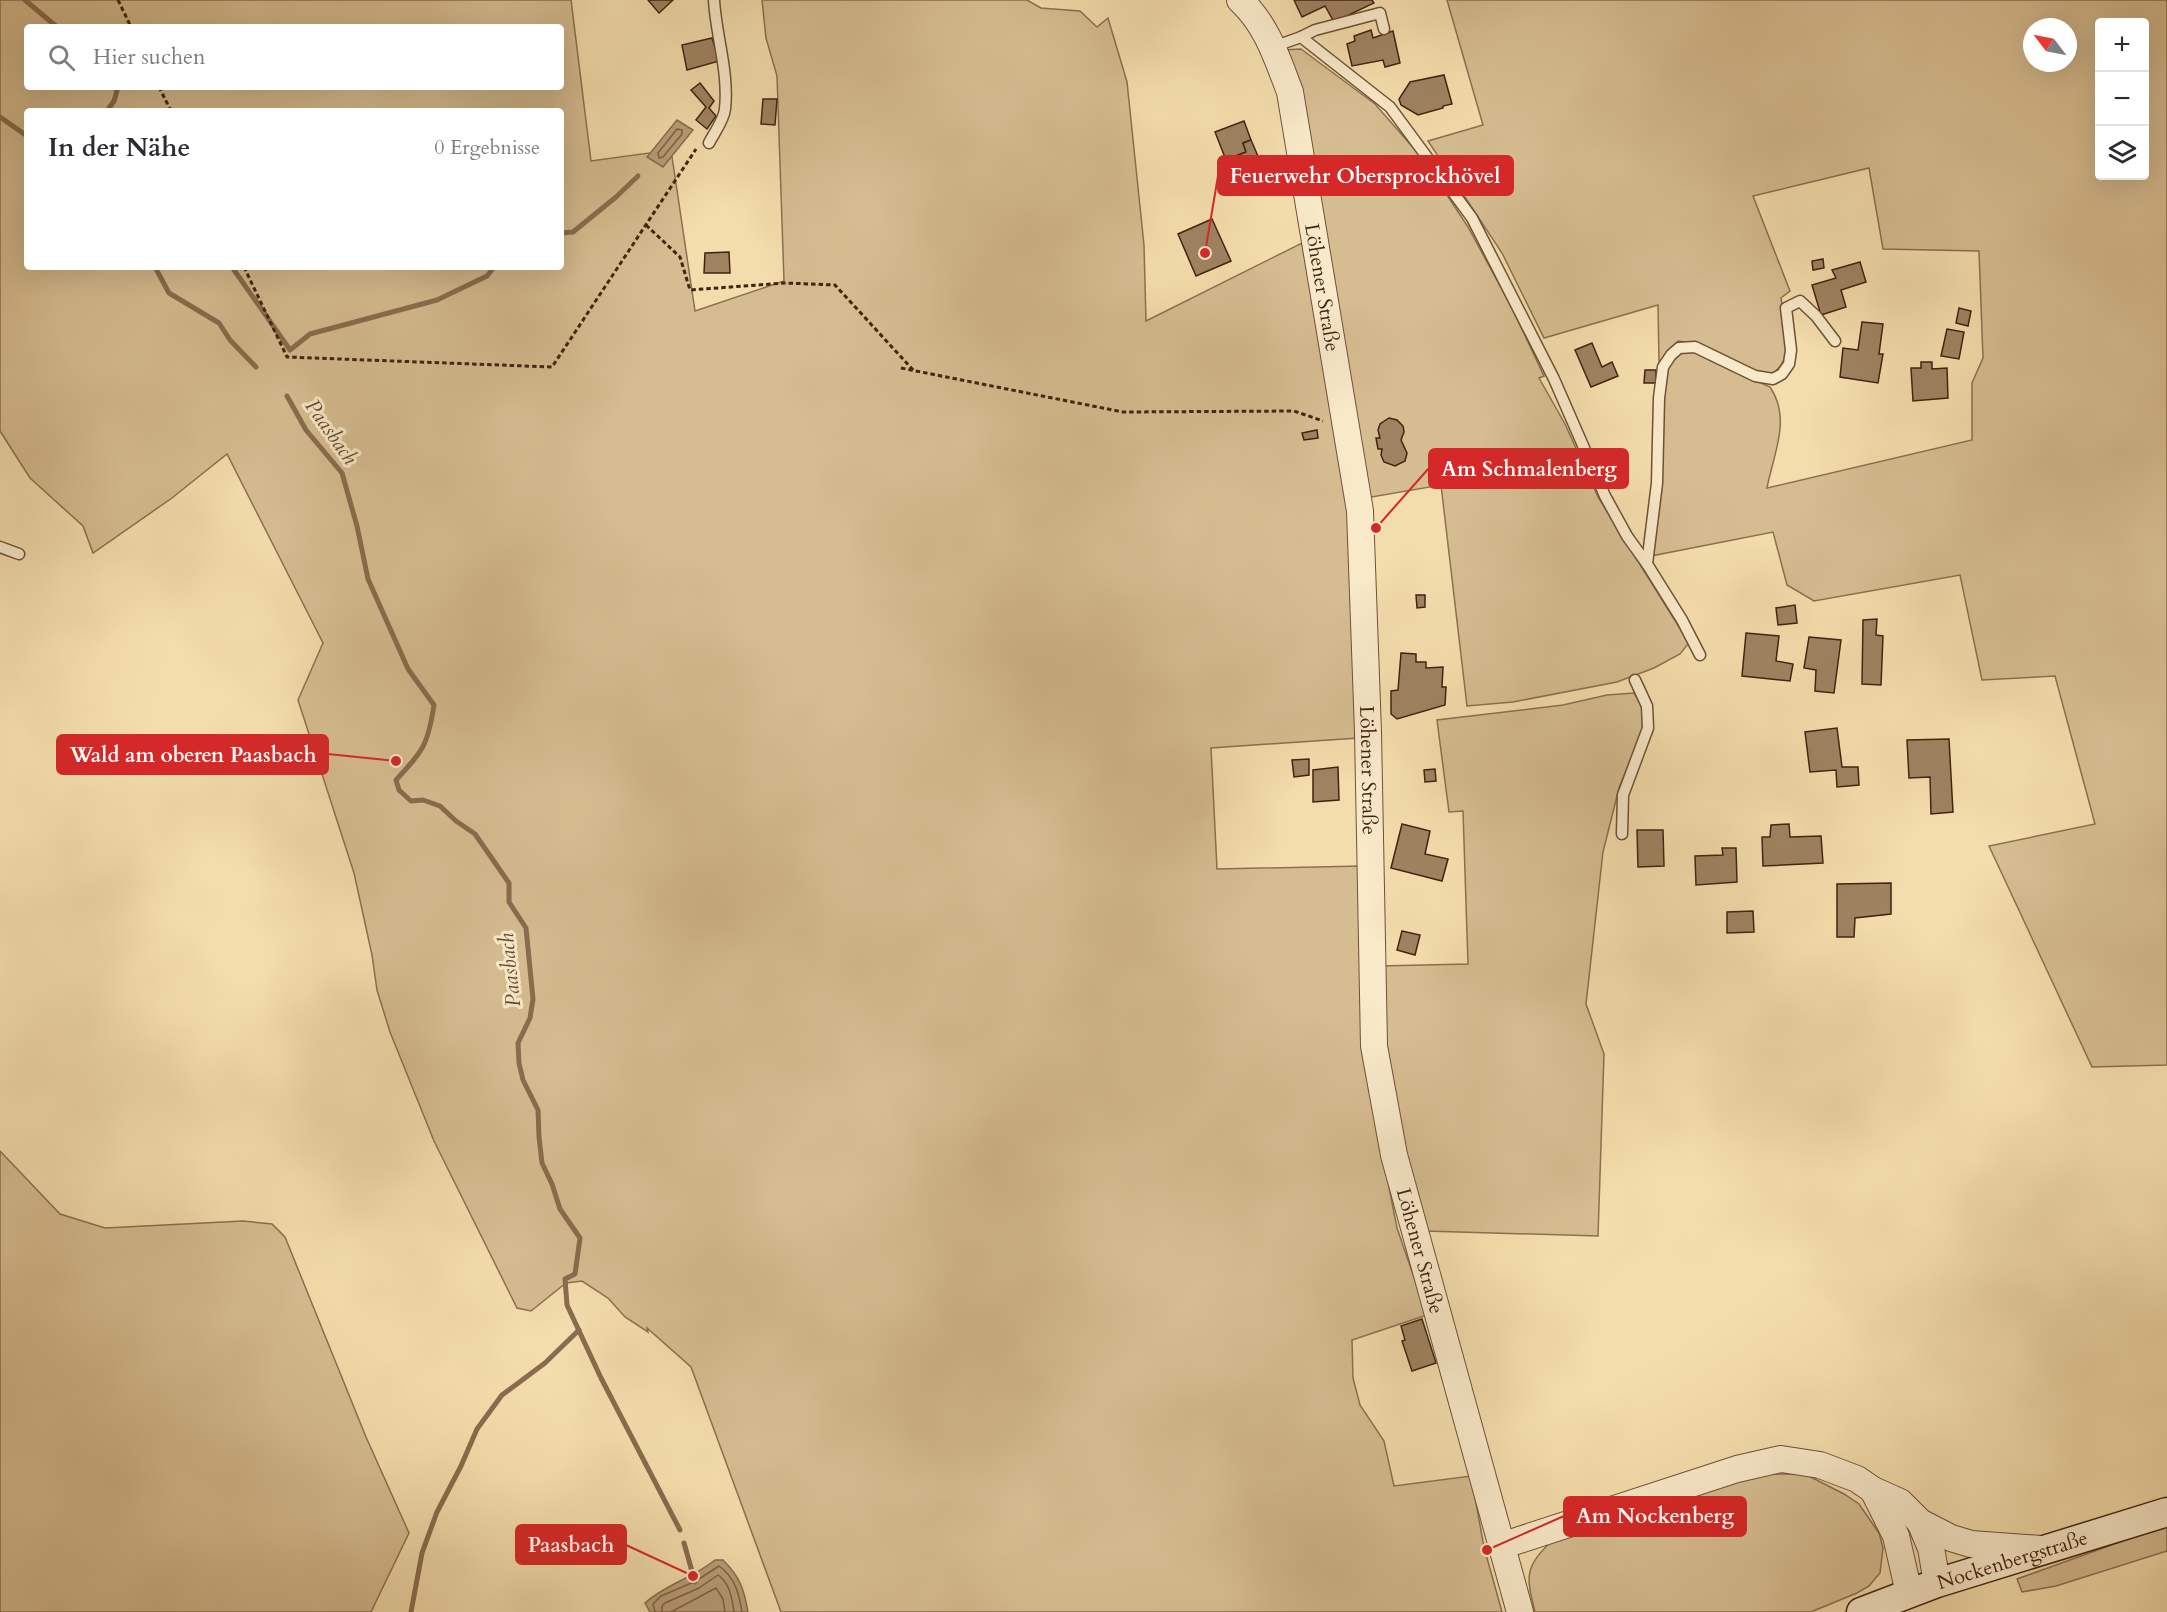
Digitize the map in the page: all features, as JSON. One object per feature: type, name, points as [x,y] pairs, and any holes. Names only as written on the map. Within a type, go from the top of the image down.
[{"type":"main road","name":"Nockenbergstraße","points":[[1861,1612],[1937,1583],[2167,1512]]},
{"type":"street","name":"Löhener Straße","points":[[1240,0],[1251,10],[1269,38],[1290,92],[1360,511],[1368,720],[1374,1046],[1394,1155],[1520,1612]]},
{"type":"street","points":[[1501,1546],[1737,1469],[1781,1459],[1820,1464],[1837,1470],[1900,1502],[1920,1522],[1932,1529],[1971,1544],[2044,1550]]},
{"type":"street","points":[[1873,1490],[1896,1536],[1909,1593]]},
{"type":"street","points":[[1920,1522],[1931,1548],[1937,1583]]},
{"type":"lane","points":[[707,147],[725,111],[724,54],[716,21],[714,0]]},
{"type":"lane","points":[[1273,48],[1316,30],[1380,13],[1384,28]]},
{"type":"lane","points":[[1301,37],[1390,107],[1472,218],[1554,379],[1605,496],[1627,536],[1682,620],[1700,655]]},
{"type":"lane","points":[[1647,564],[1657,483],[1659,398],[1663,367],[1671,355],[1679,348],[1695,347],[1755,376],[1773,379],[1782,374],[1789,364],[1791,350],[1786,308],[1800,301],[1816,316],[1835,341]]},
{"type":"lane","points":[[0,547],[19,554]]},
{"type":"lane","points":[[1622,834],[1623,795],[1648,728],[1647,706],[1635,680]]},
{"type":"path","points":[[118,0],[130,24]]},
{"type":"path","points":[[160,90],[170,108]]},
{"type":"path","points":[[245,270],[287,357],[552,367],[697,147],[707,147]]},
{"type":"path","points":[[646,225],[680,257],[690,290],[785,283],[836,285],[914,371]]},
{"type":"path","points":[[902,368],[1123,412],[1294,411],[1347,430]]},
{"type":"shaded area","points":[[0,0],[571,0],[591,161],[671,150],[695,311],[784,281],[777,76],[766,38],[762,0],[1027,0],[1041,8],[1080,11],[1097,27],[1108,18],[1127,82],[1144,245],[1146,321],[1302,243],[1350,502],[1358,738],[1211,748],[1217,869],[1361,866],[1384,1162],[1397,1228],[1427,1315],[1352,1340],[1353,1378],[1360,1405],[1384,1441],[1394,1486],[1471,1476],[1484,1547],[1502,1612],[781,1612],[691,1367],[647,1328],[648,1332],[625,1317],[608,1298],[582,1281],[566,1283],[531,1311],[517,1308],[434,1141],[390,1032],[377,990],[372,955],[354,873],[298,700],[323,643],[227,454],[172,498],[93,553],[83,526],[30,478],[0,431]]},
{"type":"shaded area","points":[[1447,0],[2167,0],[2167,1065],[2092,1067],[1989,846],[2095,824],[2055,676],[1982,680],[1960,575],[1814,601],[1787,585],[1773,532],[1651,556],[1660,425],[1668,366],[1673,359],[1682,354],[1694,352],[1770,387],[1780,412],[1780,424],[1767,488],[1972,440],[1972,383],[1983,358],[1979,251],[1883,249],[1869,168],[1753,196],[1790,291],[1781,298],[1787,340],[1784,360],[1771,375],[1752,369],[1701,345],[1678,341],[1659,363],[1658,305],[1544,338],[1502,253],[1428,141],[1483,125]]},
{"type":"shaded area","points":[[1301,49],[1375,104],[1424,160],[1468,227],[1511,306],[1544,376],[1539,378],[1565,424],[1598,497],[1689,643],[1680,654],[1654,668],[1617,682],[1513,702],[1467,706],[1441,485],[1366,498],[1282,50]]},
{"type":"shaded area","points":[[1634,693],[1643,707],[1642,731],[1619,788],[1603,852],[1586,1004],[1604,1054],[1598,1236],[1425,1231],[1403,1151],[1383,1045],[1379,966],[1468,964],[1463,811],[1449,812],[1437,720],[1563,705],[1607,695]]},
{"type":"shaded area","points":[[0,1151],[60,1214],[105,1228],[243,1221],[272,1224],[285,1237],[366,1437],[409,1533],[371,1612],[0,1612]]},
{"type":"shaded area","points":[[1766,1474],[1805,1474],[1859,1504],[1879,1533],[1883,1548],[1880,1573],[1869,1586],[1811,1612],[1535,1612],[1529,1581],[1532,1565],[1553,1540],[1726,1483]]},
{"type":"shaded area","points":[[2167,1525],[2167,1551],[2056,1586],[2022,1592],[2017,1579]]},
{"type":"water","points":[[677,120],[693,130],[663,167],[647,157]]},
{"type":"water","points":[[715,1560],[723,1560],[737,1578],[743,1590],[748,1612],[650,1612],[645,1603],[653,1596],[698,1572]]},
{"type":"building","points":[[648,0],[673,0],[659,13]]},
{"type":"building","points":[[1294,0],[1372,0],[1374,3],[1334,22],[1325,6],[1302,17]]},
{"type":"building","points":[[1371,30],[1373,38],[1393,31],[1400,63],[1385,67],[1383,60],[1352,66],[1347,44],[1355,41],[1354,36]]},
{"type":"building","points":[[712,38],[719,61],[687,70],[682,45]]},
{"type":"building","points":[[1444,75],[1452,104],[1418,115],[1401,105],[1399,99],[1410,82]]},
{"type":"building","points":[[700,83],[714,101],[709,108],[716,116],[707,129],[696,120],[706,107],[691,90]]},
{"type":"building","points":[[763,99],[777,99],[775,125],[761,124]]},
{"type":"building","points":[[1244,121],[1251,140],[1243,143],[1246,152],[1226,160],[1215,132]]},
{"type":"building","points":[[1251,140],[1264,170],[1234,182],[1225,160],[1246,152],[1243,143]]},
{"type":"building","points":[[1212,219],[1231,261],[1196,276],[1178,234]]},
{"type":"building","points":[[729,252],[730,273],[704,273],[705,253]]},
{"type":"building","points":[[1823,259],[1824,268],[1813,270],[1812,261]]},
{"type":"building","points":[[1860,262],[1866,282],[1841,290],[1846,307],[1821,315],[1812,285],[1836,278],[1832,270]]},
{"type":"building","points":[[1959,308],[1971,311],[1968,326],[1956,323]]},
{"type":"building","points":[[1862,322],[1883,324],[1879,354],[1883,354],[1878,383],[1840,377],[1843,348],[1858,350]]},
{"type":"building","points":[[1947,329],[1964,332],[1959,359],[1941,356]]},
{"type":"building","points":[[1592,343],[1602,367],[1612,362],[1618,376],[1591,387],[1575,350]]},
{"type":"building","points":[[1921,362],[1932,362],[1932,369],[1947,368],[1948,398],[1913,401],[1911,368],[1921,368]]},
{"type":"building","points":[[1645,370],[1656,370],[1656,383],[1644,383]]},
{"type":"building","points":[[1389,418],[1397,420],[1403,426],[1404,432],[1401,440],[1407,453],[1405,461],[1395,466],[1384,462],[1381,455],[1382,449],[1378,449],[1376,438],[1380,438],[1378,430],[1380,424]]},
{"type":"building","points":[[1317,430],[1318,438],[1304,440],[1302,433]]},
{"type":"building","points":[[1416,595],[1425,595],[1425,607],[1417,608]]},
{"type":"building","points":[[1795,605],[1797,623],[1778,625],[1776,608]]},
{"type":"building","points":[[1877,619],[1876,635],[1883,636],[1881,685],[1862,684],[1863,620]]},
{"type":"building","points":[[1746,633],[1779,636],[1776,661],[1793,664],[1790,681],[1742,676]]},
{"type":"building","points":[[1809,637],[1841,640],[1834,693],[1815,691],[1816,670],[1804,668]]},
{"type":"building","points":[[1401,653],[1416,654],[1416,662],[1426,662],[1426,668],[1443,667],[1442,687],[1446,687],[1445,705],[1397,719],[1391,714],[1391,691],[1398,690]]},
{"type":"building","points":[[1837,728],[1842,767],[1858,767],[1859,785],[1837,787],[1836,770],[1810,772],[1805,732]]},
{"type":"building","points":[[1949,739],[1953,812],[1931,814],[1930,777],[1909,778],[1907,740]]},
{"type":"building","points":[[1309,759],[1309,775],[1294,777],[1292,760]]},
{"type":"building","points":[[1338,767],[1339,800],[1313,802],[1313,770]]},
{"type":"building","points":[[1435,769],[1436,781],[1425,782],[1424,770]]},
{"type":"building","points":[[1402,824],[1430,831],[1425,854],[1448,859],[1442,881],[1391,868]]},
{"type":"building","points":[[1789,824],[1790,837],[1821,836],[1823,863],[1763,866],[1762,837],[1770,837],[1771,825]]},
{"type":"building","points":[[1637,830],[1663,830],[1664,866],[1638,867]]},
{"type":"building","points":[[1722,848],[1736,848],[1737,882],[1696,885],[1695,856],[1723,855]]},
{"type":"building","points":[[1891,883],[1891,914],[1855,918],[1854,937],[1837,937],[1837,884]]},
{"type":"building","points":[[1753,911],[1754,932],[1727,933],[1727,912]]},
{"type":"building","points":[[1402,931],[1420,935],[1415,955],[1397,950]]},
{"type":"building","points":[[1422,1319],[1436,1363],[1412,1371],[1402,1341],[1405,1340],[1401,1326]]},
{"type":"waterway","points":[[25,0],[53,24]]},
{"type":"waterway","points":[[109,108],[117,90]]},
{"type":"waterway","name":"Paasbach","points":[[0,117],[24,134]]},
{"type":"waterway","points":[[564,233],[573,232],[638,176]]},
{"type":"waterway","name":"Paasbach","points":[[157,270],[169,293],[219,323],[230,340],[256,367]]},
{"type":"waterway","points":[[234,270],[290,350],[310,334],[437,300],[487,276],[492,270]]},
{"type":"waterway","name":"Paasbach","points":[[287,396],[306,430],[342,473],[357,526],[368,579],[408,669],[434,705],[423,747],[396,780],[399,790],[411,801],[423,800],[440,806],[475,834],[509,883],[509,902],[526,928],[533,999],[530,1018],[518,1043],[519,1063],[523,1080],[538,1110],[542,1163],[560,1209],[580,1238],[575,1274],[565,1279],[567,1305],[601,1378],[680,1530]]},
{"type":"waterway","points":[[411,1612],[422,1553],[437,1512],[477,1429],[502,1395],[545,1363],[579,1330]]},
{"type":"waterway","name":"Paasbach","points":[[684,1543],[695,1582]]},
{"type":"place","name":"Feuerwehr Obersprockhövel","points":[[1205,253]]},
{"type":"place","name":"Am Schmalenberg","points":[[1376,528]]},
{"type":"place","name":"Wald am oberen Paasbach","points":[[396,761]]},
{"type":"place","name":"Am Nockenberg","points":[[1487,1550]]},
{"type":"place","name":"Paasbach","points":[[693,1576]]}]
